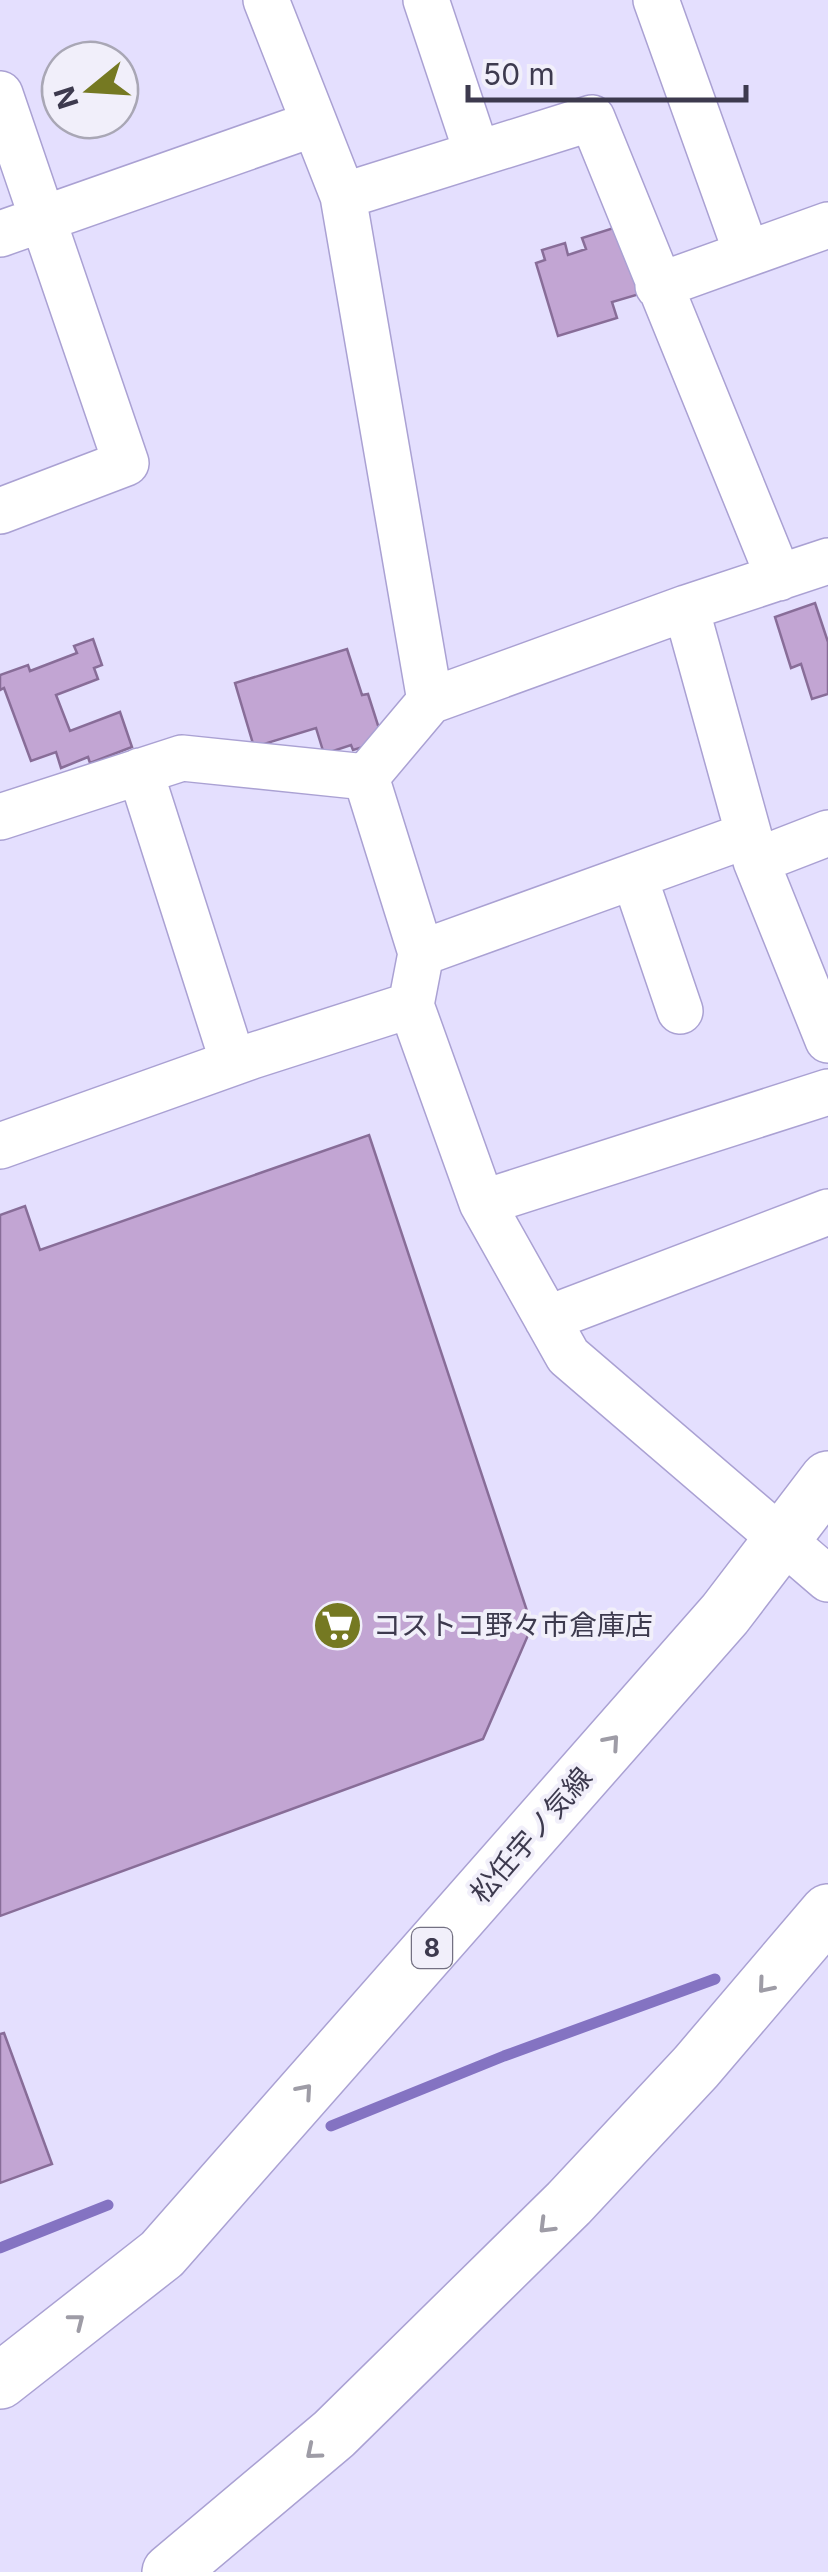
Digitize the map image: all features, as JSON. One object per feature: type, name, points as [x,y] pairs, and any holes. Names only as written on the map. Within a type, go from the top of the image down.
[{"type":"main road","name":"松任宇ノ気線","points":[[0,2381],[162,2254],[725,1614],[828,1480]]},
{"type":"main road","points":[[170,2572],[334,2434],[569,2203],[696,2067],[828,1912]]},
{"type":"street","points":[[266,0],[343,196],[430,701]]},
{"type":"street","points":[[426,0],[477,153]]},
{"type":"street","points":[[668,4],[747,254]]},
{"type":"street","points":[[0,94],[126,463],[0,511]]},
{"type":"street","points":[[343,196],[592,118],[780,578]]},
{"type":"street","points":[[0,234],[313,124]]},
{"type":"street","points":[[658,286],[828,225]]},
{"type":"street","points":[[366,777],[430,701],[686,608],[828,562]]},
{"type":"street","points":[[686,608],[752,848],[828,1040]]},
{"type":"street","points":[[0,817],[182,758],[366,777]]},
{"type":"street","points":[[140,771],[233,1062]]},
{"type":"street","points":[[366,777],[422,952],[411,1005],[482,1203],[568,1356],[828,1579]]},
{"type":"street","points":[[422,952],[634,876],[828,833]]},
{"type":"street","points":[[634,876],[680,1010]]},
{"type":"street","points":[[0,1146],[233,1062],[411,1005]]},
{"type":"street","points":[[482,1203],[828,1092]]},
{"type":"street","points":[[548,1319],[828,1212]]},
{"type":"building","points":[[623,225],[643,293],[612,302],[617,318],[558,336],[536,263],[545,260],[542,250],[565,243],[568,255],[586,249],[582,238]]},
{"type":"building","points":[[815,603],[828,642],[828,694],[812,699],[801,664],[791,668],[775,617]]},
{"type":"building","points":[[93,639],[102,665],[94,668],[98,679],[56,695],[70,731],[120,712],[132,747],[90,763],[88,757],[61,768],[56,752],[31,761],[4,688],[0,690],[0,675],[28,665],[30,671],[77,653],[74,646]]},
{"type":"building","points":[[347,649],[362,695],[368,694],[383,741],[324,754],[316,728],[254,747],[235,683]]},
{"type":"building","points":[[369,1135],[532,1626],[483,1739],[0,1916],[0,1215],[25,1206],[40,1250]]},
{"type":"building","points":[[4,2033],[52,2164],[0,2183],[0,2034]]},
{"type":"waterway","points":[[331,2126],[504,2056],[715,1979]]},
{"type":"waterway","points":[[0,2248],[108,2205]]},
{"type":"place","name":"コストコ野々市倉庫店","points":[[338,1625]]}]
